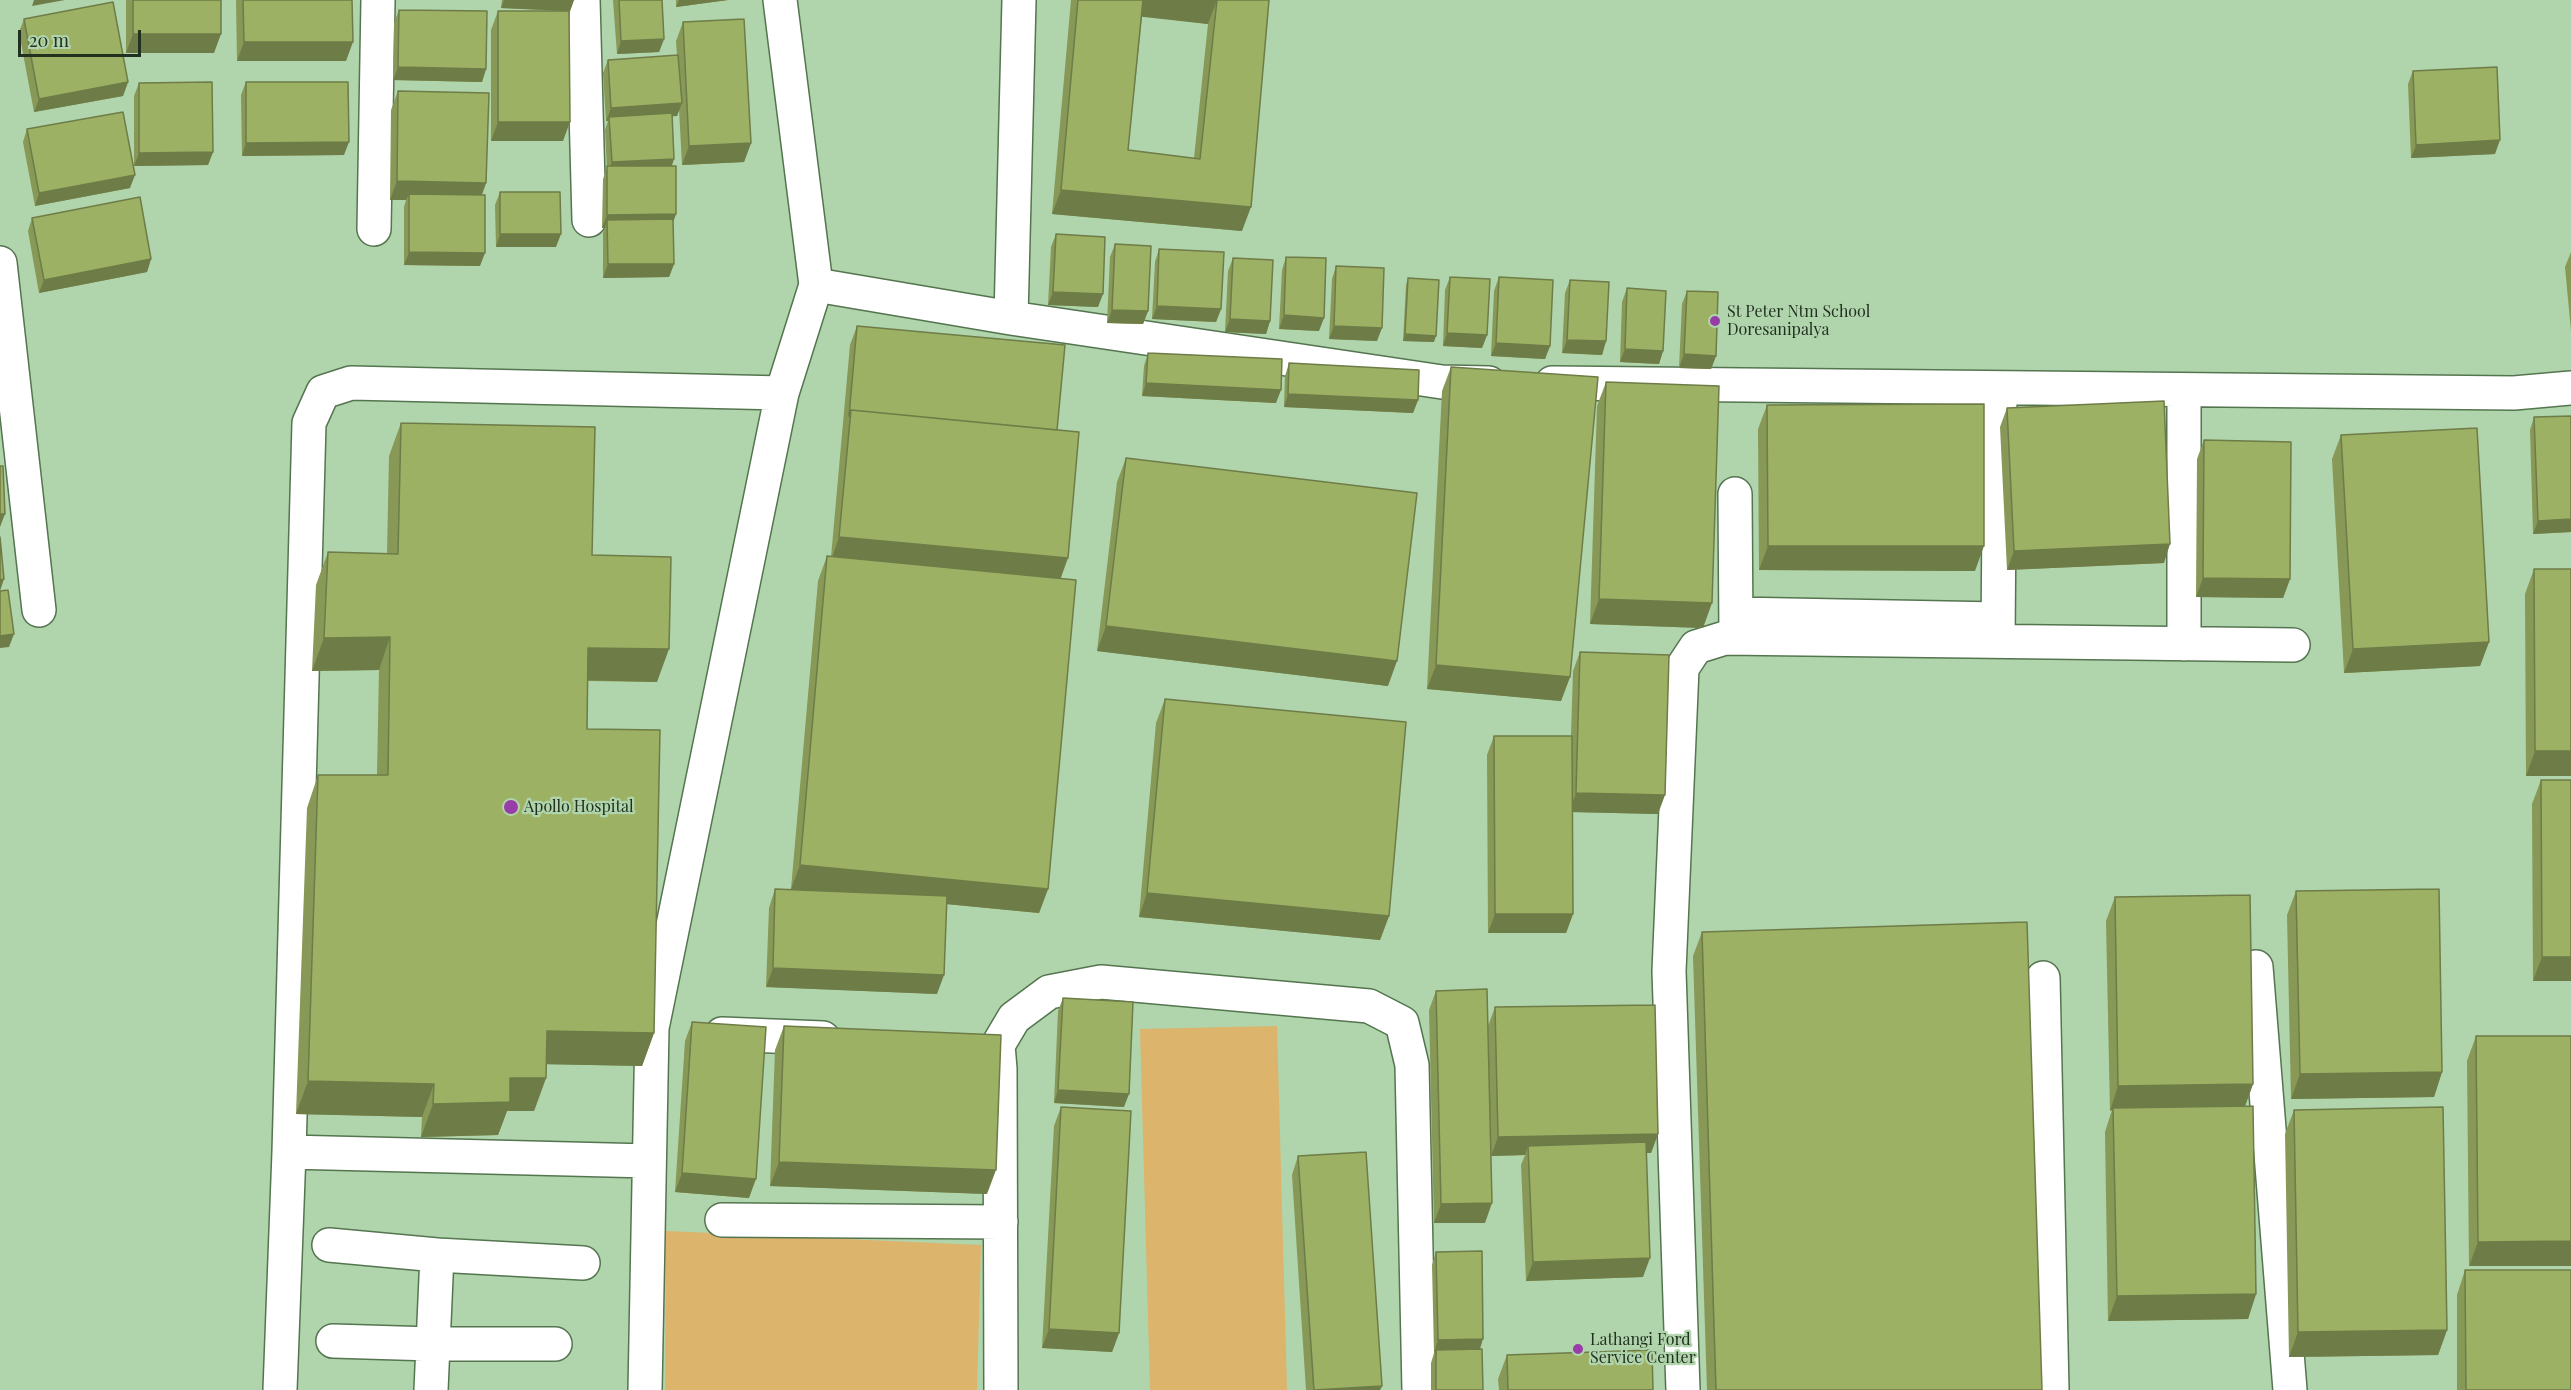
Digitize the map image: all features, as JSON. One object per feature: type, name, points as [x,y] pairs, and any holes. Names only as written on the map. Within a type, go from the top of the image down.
[{"type":"street","points":[[374,229],[378,0]]},
{"type":"street","points":[[583,0],[590,220]]},
{"type":"street","points":[[645,1390],[652,1028],[782,393],[816,285],[780,0]]},
{"type":"street","points":[[1011,318],[1019,0]]},
{"type":"street","points":[[0,263],[39,610]]},
{"type":"street","points":[[816,285],[1011,318],[1442,382],[2514,393],[2571,388]]},
{"type":"street","points":[[280,1390],[289,1152],[309,423],[323,392],[351,383],[782,393]]},
{"type":"street","points":[[1998,630],[2000,388]]},
{"type":"street","points":[[2184,390],[2184,644]]},
{"type":"street","points":[[1683,1390],[1669,971],[1682,668],[1696,646],[1725,638],[1736,626],[1735,494]]},
{"type":"street","points":[[1736,626],[1998,630],[2184,644],[2293,645]]},
{"type":"street","points":[[2256,968],[2290,1390]]},
{"type":"street","points":[[2043,978],[2052,1390]]},
{"type":"street","points":[[1001,1390],[998,1045],[1014,1018],[1049,992],[1101,982],[1369,1006],[1402,1023],[1413,1065],[1419,1390]]},
{"type":"street","points":[[717,1034],[857,1040]]},
{"type":"street","points":[[963,1044],[998,1045]]},
{"type":"street","points":[[289,1152],[649,1161]]},
{"type":"street","points":[[722,1220],[1001,1222]]},
{"type":"street","points":[[329,1245],[437,1255],[583,1263]]},
{"type":"street","points":[[431,1390],[437,1255]]},
{"type":"street","points":[[333,1341],[555,1344]]},
{"type":"shaded area","points":[[1277,1026],[1287,1390],[1150,1390],[1140,1029]]},
{"type":"shaded area","points":[[666,1231],[981,1245],[977,1390],[665,1390]]},
{"type":"building","points":[[133,0],[221,0],[221,34],[133,34]]},
{"type":"building","points":[[243,0],[352,0],[353,42],[244,42]]},
{"type":"building","points":[[619,0],[662,0],[664,39],[621,41]]},
{"type":"building","points":[[1078,0],[1143,0],[1128,150],[1200,159],[1217,0],[1269,0],[1251,207],[1061,190]]},
{"type":"building","points":[[113,2],[128,82],[39,99],[24,19]]},
{"type":"building","points":[[399,10],[487,11],[486,69],[398,67]]},
{"type":"building","points":[[498,11],[569,11],[570,122],[498,122]]},
{"type":"building","points":[[744,19],[751,143],[689,146],[683,22]]},
{"type":"building","points":[[678,55],[682,103],[611,108],[608,60]]},
{"type":"building","points":[[2497,67],[2500,140],[2416,145],[2413,71]]},
{"type":"building","points":[[212,82],[213,152],[139,153],[139,83]]},
{"type":"building","points":[[246,82],[348,82],[349,142],[246,143]]},
{"type":"building","points":[[398,91],[489,93],[486,183],[397,181]]},
{"type":"building","points":[[123,112],[135,175],[39,193],[27,129]]},
{"type":"building","points":[[672,113],[674,159],[612,162],[609,117]]},
{"type":"building","points":[[607,166],[676,166],[676,214],[607,215]]},
{"type":"building","points":[[500,192],[560,192],[561,234],[500,234]]},
{"type":"building","points":[[409,194],[485,195],[485,253],[409,252]]},
{"type":"building","points":[[140,197],[151,259],[44,280],[32,218]]},
{"type":"building","points":[[673,219],[674,264],[608,264],[607,220]]},
{"type":"building","points":[[1056,234],[1105,237],[1103,294],[1053,292]]},
{"type":"building","points":[[1115,244],[1151,246],[1148,311],[1112,310]]},
{"type":"building","points":[[1159,249],[1224,252],[1221,309],[1157,306]]},
{"type":"building","points":[[1286,257],[1326,258],[1324,318],[1284,315]]},
{"type":"building","points":[[1233,258],[1273,260],[1270,321],[1230,319]]},
{"type":"building","points":[[1336,266],[1384,268],[1382,328],[1334,326]]},
{"type":"building","points":[[1450,277],[1490,279],[1487,335],[1447,333]]},
{"type":"building","points":[[1499,277],[1553,280],[1550,346],[1496,343]]},
{"type":"building","points":[[1408,278],[1439,280],[1436,336],[1405,334]]},
{"type":"building","points":[[1570,280],[1609,282],[1606,341],[1567,340]]},
{"type":"building","points":[[1627,288],[1666,291],[1663,351],[1625,349]]},
{"type":"building","points":[[1687,291],[1718,292],[1716,356],[1684,354]]},
{"type":"building","points":[[857,326],[1065,345],[1057,430],[851,410],[849,416]]},
{"type":"building","points":[[1148,353],[1282,359],[1281,390],[1146,383]]},
{"type":"building","points":[[1289,363],[1419,370],[1418,400],[1288,394]]},
{"type":"building","points":[[1451,367],[1598,377],[1570,677],[1436,665]]},
{"type":"building","points":[[1606,382],[1719,386],[1712,603],[1599,599]]},
{"type":"building","points":[[2164,401],[2170,544],[2014,551],[2007,408]]},
{"type":"building","points":[[1984,404],[1984,546],[1768,546],[1767,405]]},
{"type":"building","points":[[851,410],[1079,432],[1068,558],[839,537]]},
{"type":"building","points":[[2571,416],[2571,519],[2538,521],[2534,417]]},
{"type":"building","points":[[401,423],[595,427],[592,555],[671,557],[669,649],[588,648],[587,729],[660,730],[654,1033],[547,1031],[546,1078],[510,1078],[510,1102],[433,1104],[434,1084],[308,1081],[318,775],[388,775],[390,637],[324,638],[328,552],[398,554]]},
{"type":"building","points":[[2477,428],[2489,642],[2353,649],[2341,435]]},
{"type":"building","points":[[2204,440],[2291,442],[2290,579],[2203,578]]},
{"type":"building","points":[[1126,458],[1417,493],[1397,661],[1106,626]]},
{"type":"building","points":[[0,466],[3,466],[5,514],[0,514]]},
{"type":"building","points":[[0,537],[4,579],[0,580]]},
{"type":"building","points":[[827,556],[1076,580],[1048,889],[800,865]]},
{"type":"building","points":[[2534,569],[2571,569],[2571,751],[2535,751]]},
{"type":"building","points":[[8,590],[14,634],[0,636],[0,591]]},
{"type":"building","points":[[1580,652],[1669,655],[1665,795],[1576,793]]},
{"type":"building","points":[[1165,699],[1406,722],[1389,916],[1147,893]]},
{"type":"building","points":[[1494,736],[1572,736],[1573,914],[1495,914]]},
{"type":"building","points":[[2541,780],[2571,780],[2571,957],[2542,957]]},
{"type":"building","points":[[775,889],[947,896],[944,975],[773,968]]},
{"type":"building","points":[[2439,889],[2442,1072],[2300,1074],[2296,891]]},
{"type":"building","points":[[2250,895],[2253,1084],[2118,1086],[2115,897]]},
{"type":"building","points":[[2027,922],[2042,1390],[1716,1390],[1702,932]]},
{"type":"building","points":[[1487,989],[1492,1203],[1441,1204],[1436,991]]},
{"type":"building","points":[[1063,998],[1133,1002],[1129,1094],[1058,1090]]},
{"type":"building","points":[[1655,1005],[1658,1134],[1498,1137],[1495,1007]]},
{"type":"building","points":[[692,1022],[766,1027],[756,1179],[682,1173]]},
{"type":"building","points":[[784,1026],[1001,1035],[996,1170],[779,1162]]},
{"type":"building","points":[[2476,1036],[2571,1036],[2571,1241],[2478,1242]]},
{"type":"building","points":[[2253,1106],[2256,1294],[2117,1296],[2113,1108]]},
{"type":"building","points":[[1061,1107],[1131,1111],[1119,1333],[1049,1329]]},
{"type":"building","points":[[2443,1107],[2447,1330],[2298,1332],[2294,1110]]},
{"type":"building","points":[[1646,1142],[1650,1258],[1533,1262],[1528,1146]]},
{"type":"building","points":[[1366,1152],[1382,1386],[1314,1390],[1298,1156]]},
{"type":"building","points":[[1482,1251],[1483,1339],[1438,1340],[1436,1252]]},
{"type":"building","points":[[2465,1270],[2571,1270],[2571,1390],[2466,1390]]},
{"type":"building","points":[[1482,1349],[1483,1390],[1436,1390],[1436,1350]]},
{"type":"building","points":[[1652,1350],[1653,1390],[1508,1390],[1507,1355]]},
{"type":"place","name":"St Peter Ntm School Doresanipalya","points":[[1715,321]]},
{"type":"place","name":"Apollo Hospital","points":[[511,807]]},
{"type":"place","name":"Lathangi Ford Service Center","points":[[1578,1349]]}]
